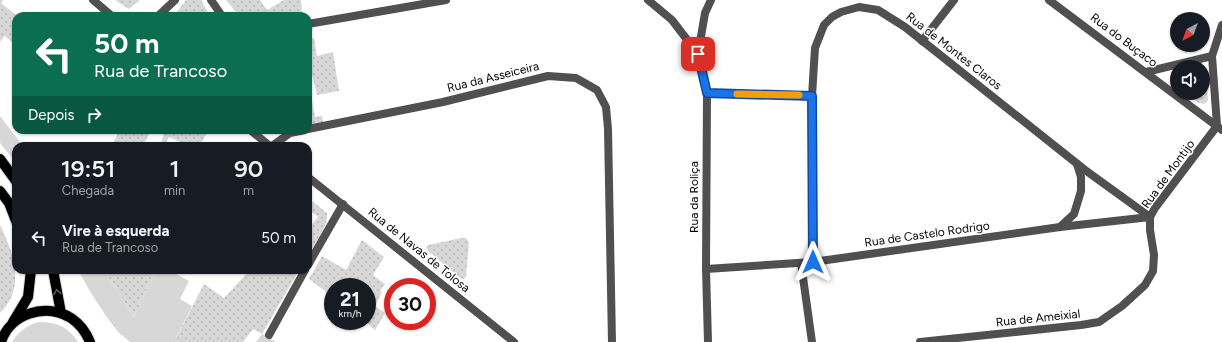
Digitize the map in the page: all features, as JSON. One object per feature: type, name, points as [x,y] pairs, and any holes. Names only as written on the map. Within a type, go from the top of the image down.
[{"type":"main road","points":[[0,159],[12,175]]},
{"type":"main road","points":[[0,191],[12,212]]},
{"type":"main road","points":[[1,342],[3,336],[28,297],[31,274]]},
{"type":"main road","points":[[54,274],[61,314]]},
{"type":"main road","points":[[11,325],[21,317],[34,312],[48,310],[71,318],[79,325],[90,342]]},
{"type":"street","points":[[93,0],[107,12]]},
{"type":"street","points":[[162,12],[175,0]]},
{"type":"street","points":[[211,0],[219,12]]},
{"type":"street","points":[[393,9],[396,0]]},
{"type":"street","points":[[312,23],[446,0]]},
{"type":"street","points":[[648,0],[672,20],[698,54]]},
{"type":"street","points":[[698,54],[705,13],[711,0]]},
{"type":"street","points":[[922,41],[954,0]]},
{"type":"street","name":"Rua do Buçaco","points":[[1049,0],[1220,128]]},
{"type":"street","name":"Rua de Montes Claros","points":[[813,262],[812,96],[816,48],[824,25],[832,17],[841,12],[859,7],[878,10],[905,27],[1077,164],[1150,217]]},
{"type":"street","points":[[1220,128],[1212,56],[1222,25]]},
{"type":"street","name":"Rua da Roliça","points":[[698,54],[707,93],[706,269],[708,342]]},
{"type":"street","points":[[1146,72],[1212,56]]},
{"type":"street","name":"Rua da Asseiceira","points":[[312,129],[443,102],[548,76],[576,78],[597,90],[606,107],[608,129],[612,342]]},
{"type":"street","points":[[707,93],[812,96]]},
{"type":"street","name":"Rua de Montijo","points":[[1145,285],[1152,272],[1154,255],[1150,230],[1150,217],[1155,208],[1220,128]]},
{"type":"street","points":[[255,134],[266,142]]},
{"type":"street","name":"Rua da Asseiceira","points":[[277,142],[289,134]]},
{"type":"street","points":[[1060,227],[1074,214],[1081,191],[1081,177],[1077,164]]},
{"type":"street","name":"Rua de Navas de Tolosa","points":[[312,180],[514,342]]},
{"type":"street","points":[[312,259],[343,204]]},
{"type":"street","name":"Rua de Castelo Rodrigo","points":[[706,269],[813,262],[1060,227],[1150,217]]},
{"type":"street","points":[[801,263],[812,342]]},
{"type":"street","points":[[269,335],[303,274]]},
{"type":"street","name":"Rua de Ameixial","points":[[920,342],[1099,322],[1122,306],[1145,285]]},
{"type":"shaded area","points":[[0,0],[3,0],[1,3],[12,12],[12,42],[5,36],[0,42]]},
{"type":"shaded area","points":[[115,0],[140,0],[129,9]]},
{"type":"shaded area","points":[[186,0],[201,0],[208,12],[177,12]]},
{"type":"shaded area","points":[[226,0],[260,0],[267,10],[284,0],[301,0],[302,12],[236,12]]},
{"type":"shaded area","points":[[312,38],[314,38],[317,56],[333,52],[339,91],[317,95],[312,74]]},
{"type":"shaded area","points":[[1195,100],[1208,100],[1204,104]]},
{"type":"shaded area","points":[[312,101],[315,117],[322,116],[323,122],[312,124]]},
{"type":"shaded area","points":[[0,116],[12,132],[12,134],[14,134],[20,142],[12,142],[12,158],[0,143]]},
{"type":"shaded area","points":[[118,134],[149,134],[145,142],[114,142]]},
{"type":"shaded area","points":[[164,134],[206,134],[202,142],[180,142],[169,137],[166,142],[161,142]]},
{"type":"shaded area","points":[[312,201],[327,213],[327,218],[326,224],[312,248],[312,224],[318,217],[312,212]]},
{"type":"shaded area","points":[[0,225],[10,247],[12,255],[12,274],[15,274],[15,282],[13,293],[8,303],[0,313]]},
{"type":"shaded area","points":[[466,238],[469,243],[466,276],[464,279],[460,278],[428,251],[426,247],[428,245]]},
{"type":"shaded area","points":[[362,240],[384,257],[373,275],[384,283],[380,291],[382,292],[376,304],[376,278],[324,278],[324,290],[309,279],[322,256],[346,270]]},
{"type":"shaded area","points":[[80,274],[107,274],[134,317],[153,274],[176,274],[189,281],[180,299],[192,306],[174,342],[130,342],[118,332],[91,293]]},
{"type":"shaded area","points":[[107,274],[153,274],[134,317]]},
{"type":"shaded area","points":[[246,274],[297,274],[262,334],[253,329],[243,342],[174,342],[204,284],[224,298]]},
{"type":"shaded area","points":[[376,307],[384,312],[376,328]]},
{"type":"shaded area","points":[[38,322],[51,323],[61,326],[70,332],[78,342],[12,342],[23,329]]},
{"type":"shaded area","points":[[262,334],[276,342],[256,342]]},
{"type":"slow traffic","points":[[737,94],[799,95]]},
{"type":"route","points":[[698,54],[707,93],[812,96],[813,262]]}]
